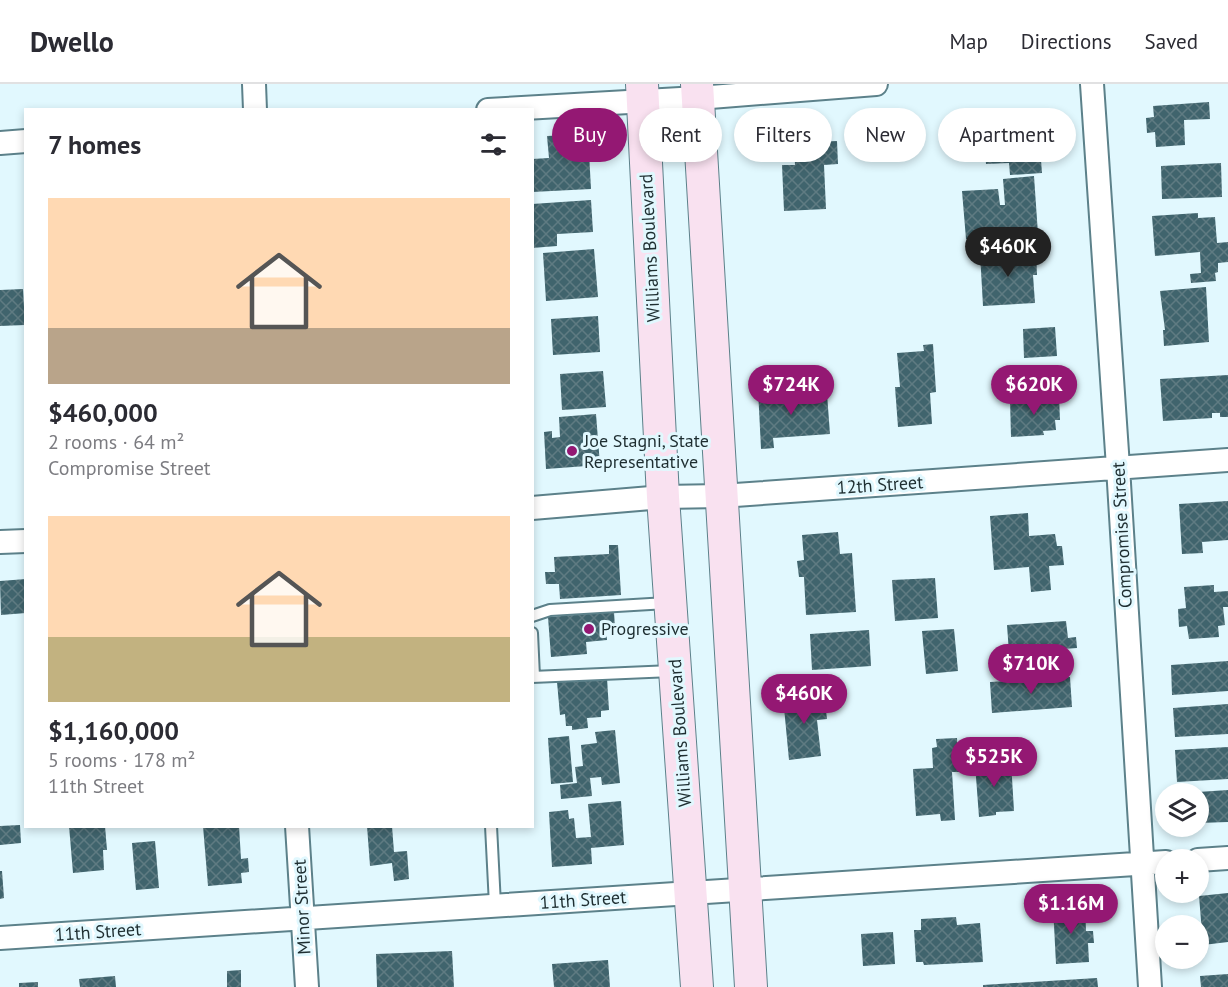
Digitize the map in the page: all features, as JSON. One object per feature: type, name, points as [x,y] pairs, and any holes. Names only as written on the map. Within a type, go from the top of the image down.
[{"type":"main road","points":[[698,91],[751,987]]},
{"type":"main road","name":"Williams Boulevard","points":[[642,92],[663,497],[697,987]]},
{"type":"street","points":[[254,84],[255,108]]},
{"type":"street","points":[[505,108],[642,92],[876,84]]},
{"type":"street","name":"Compromise Street","points":[[1092,84],[1150,987]]},
{"type":"street","points":[[0,143],[24,141]]},
{"type":"street","name":"12th Street","points":[[534,508],[663,497],[721,496],[1228,460]]},
{"type":"street","points":[[0,542],[24,541]]},
{"type":"street","name":"Minor Street","points":[[297,828],[307,987]]},
{"type":"street","points":[[1209,859],[1228,858]]},
{"type":"street","name":"11th Street","points":[[0,938],[1155,862]]},
{"type":"lane","points":[[534,615],[550,610],[670,602]]},
{"type":"lane","points":[[534,677],[675,671]]},
{"type":"lane","points":[[491,828],[495,905]]},
{"type":"building","points":[[1209,102],[1210,119],[1184,120],[1185,145],[1156,147],[1155,132],[1147,133],[1146,118],[1154,117],[1153,106]]},
{"type":"building","points":[[547,136],[552,136],[552,162],[590,162],[591,189],[534,192],[534,159],[549,158]]},
{"type":"building","points":[[832,141],[837,141],[838,164],[824,165],[826,209],[784,211],[782,165],[795,165],[795,162],[832,162]]},
{"type":"building","points":[[986,162],[1041,162],[1042,173],[1010,175],[1009,163],[986,164]]},
{"type":"building","points":[[1221,163],[1222,197],[1162,199],[1161,166]]},
{"type":"building","points":[[1034,176],[1038,234],[966,239],[962,191],[998,189],[1000,205],[1005,205],[1003,179]]},
{"type":"building","points":[[591,200],[593,232],[557,234],[557,246],[534,248],[534,204]]},
{"type":"building","points":[[1198,213],[1198,218],[1215,217],[1217,243],[1228,242],[1228,262],[1218,263],[1218,272],[1215,273],[1216,281],[1191,283],[1190,274],[1201,273],[1200,252],[1155,256],[1152,216]]},
{"type":"building","points":[[594,249],[598,297],[546,301],[543,253]]},
{"type":"building","points":[[1036,250],[1037,275],[1033,275],[1035,303],[983,306],[980,253]]},
{"type":"building","points":[[1206,287],[1209,342],[1164,346],[1163,330],[1165,330],[1160,291]]},
{"type":"building","points":[[23,289],[24,325],[0,326],[0,290]]},
{"type":"building","points":[[598,316],[600,352],[553,355],[551,319]]},
{"type":"building","points":[[1055,327],[1057,356],[1024,358],[1023,329]]},
{"type":"building","points":[[933,344],[936,392],[930,393],[932,424],[898,427],[895,387],[900,387],[897,353],[924,351],[923,345]]},
{"type":"building","points":[[603,371],[606,407],[562,410],[560,374]]},
{"type":"building","points":[[1228,375],[1228,417],[1220,417],[1220,413],[1212,413],[1212,418],[1163,421],[1160,379]]},
{"type":"building","points":[[774,388],[774,397],[827,394],[830,434],[773,438],[774,448],[761,449],[758,389]]},
{"type":"building","points":[[1059,397],[1060,420],[1055,420],[1056,430],[1043,431],[1044,435],[1011,437],[1010,399]]},
{"type":"building","name":"Joe Stagni, State Representative","points":[[596,414],[600,465],[546,469],[544,432],[552,431],[552,438],[560,437],[559,417]]},
{"type":"building","points":[[1228,501],[1228,540],[1202,542],[1203,553],[1182,554],[1179,504]]},
{"type":"building","points":[[1028,513],[1029,536],[1055,534],[1057,546],[1062,546],[1064,565],[1049,566],[1051,590],[1031,592],[1029,567],[994,570],[990,516]]},
{"type":"building","points":[[838,532],[840,554],[852,553],[856,612],[806,615],[804,577],[799,577],[797,561],[804,560],[802,535]]},
{"type":"building","points":[[609,545],[618,545],[621,595],[560,599],[559,584],[546,584],[545,572],[555,572],[554,557],[609,554]]},
{"type":"building","points":[[935,578],[938,618],[895,621],[892,580]]},
{"type":"building","points":[[24,579],[24,613],[1,615],[0,581]]},
{"type":"building","points":[[1214,585],[1214,592],[1228,591],[1228,607],[1223,607],[1225,625],[1218,626],[1219,637],[1189,639],[1187,626],[1179,627],[1178,609],[1186,608],[1184,587]]},
{"type":"building","points":[[614,612],[615,628],[606,628],[607,640],[586,642],[587,654],[551,657],[548,617]]},
{"type":"building","points":[[1066,621],[1068,638],[1076,637],[1077,648],[1009,653],[1007,625]]},
{"type":"building","points":[[954,629],[958,671],[926,674],[922,631]]},
{"type":"building","points":[[869,630],[871,666],[812,670],[810,634]]},
{"type":"building","points":[[1228,661],[1228,691],[1172,695],[1171,665]]},
{"type":"building","points":[[1070,677],[1072,707],[992,713],[990,682]]},
{"type":"building","points":[[607,678],[609,710],[601,711],[601,717],[587,718],[588,728],[572,730],[572,726],[566,726],[565,714],[560,715],[557,682]]},
{"type":"building","points":[[824,693],[827,719],[817,720],[821,756],[789,760],[783,697]]},
{"type":"building","points":[[1228,704],[1228,734],[1175,737],[1173,708]]},
{"type":"building","points":[[615,730],[620,783],[602,785],[601,777],[590,778],[592,796],[561,799],[560,785],[577,783],[575,767],[583,766],[581,745],[597,743],[595,732]]},
{"type":"building","points":[[569,736],[573,782],[551,784],[548,738]]},
{"type":"building","points":[[957,738],[959,772],[952,772],[955,820],[941,821],[940,814],[916,816],[913,769],[933,768],[932,748],[937,747],[936,739]]},
{"type":"building","points":[[1228,747],[1228,779],[1177,782],[1175,750]]},
{"type":"building","points":[[1011,761],[1014,811],[996,812],[996,815],[979,817],[975,764]]},
{"type":"building","points":[[1228,790],[1228,822],[1209,823],[1209,791]]},
{"type":"building","points":[[621,801],[624,845],[591,848],[592,864],[552,867],[549,812],[568,810],[569,819],[574,818],[576,838],[591,837],[588,804]]},
{"type":"building","points":[[20,825],[21,843],[0,845],[0,826]]},
{"type":"building","points":[[69,828],[105,828],[107,850],[103,850],[104,870],[73,873]]},
{"type":"building","points":[[203,828],[239,828],[241,859],[248,858],[249,872],[241,873],[242,883],[208,886]]},
{"type":"building","points":[[367,828],[392,828],[394,852],[407,851],[409,879],[394,881],[392,863],[370,866]]},
{"type":"building","points":[[155,841],[159,888],[136,890],[132,843]]},
{"type":"building","points":[[0,871],[2,871],[4,898],[0,899]]},
{"type":"building","points":[[1228,893],[1228,942],[1209,944],[1209,915],[1201,915],[1200,903],[1209,903],[1209,895]]},
{"type":"building","points":[[1085,905],[1086,931],[1093,931],[1094,943],[1088,943],[1089,962],[1056,964],[1053,906]]},
{"type":"building","points":[[956,917],[957,925],[980,923],[983,962],[924,965],[923,962],[916,962],[914,930],[921,930],[921,919]]},
{"type":"building","points":[[893,932],[895,964],[863,966],[861,934]]},
{"type":"building","points":[[452,951],[454,987],[377,987],[376,954]]},
{"type":"building","points":[[608,960],[610,987],[554,987],[552,964]]},
{"type":"building","points":[[241,970],[241,987],[227,987],[227,971]]},
{"type":"building","points":[[1228,974],[1228,987],[1201,987],[1200,976]]},
{"type":"building","points":[[115,976],[116,987],[80,987],[79,979]]},
{"type":"building","points":[[1097,978],[1098,987],[983,987],[983,985]]},
{"type":"building","points":[[38,982],[38,987],[19,987],[19,983]]},
{"type":"place","name":"Joe Stagni, State Representative","points":[[572,451]]},
{"type":"place","name":"Progressive","points":[[589,629]]}]
